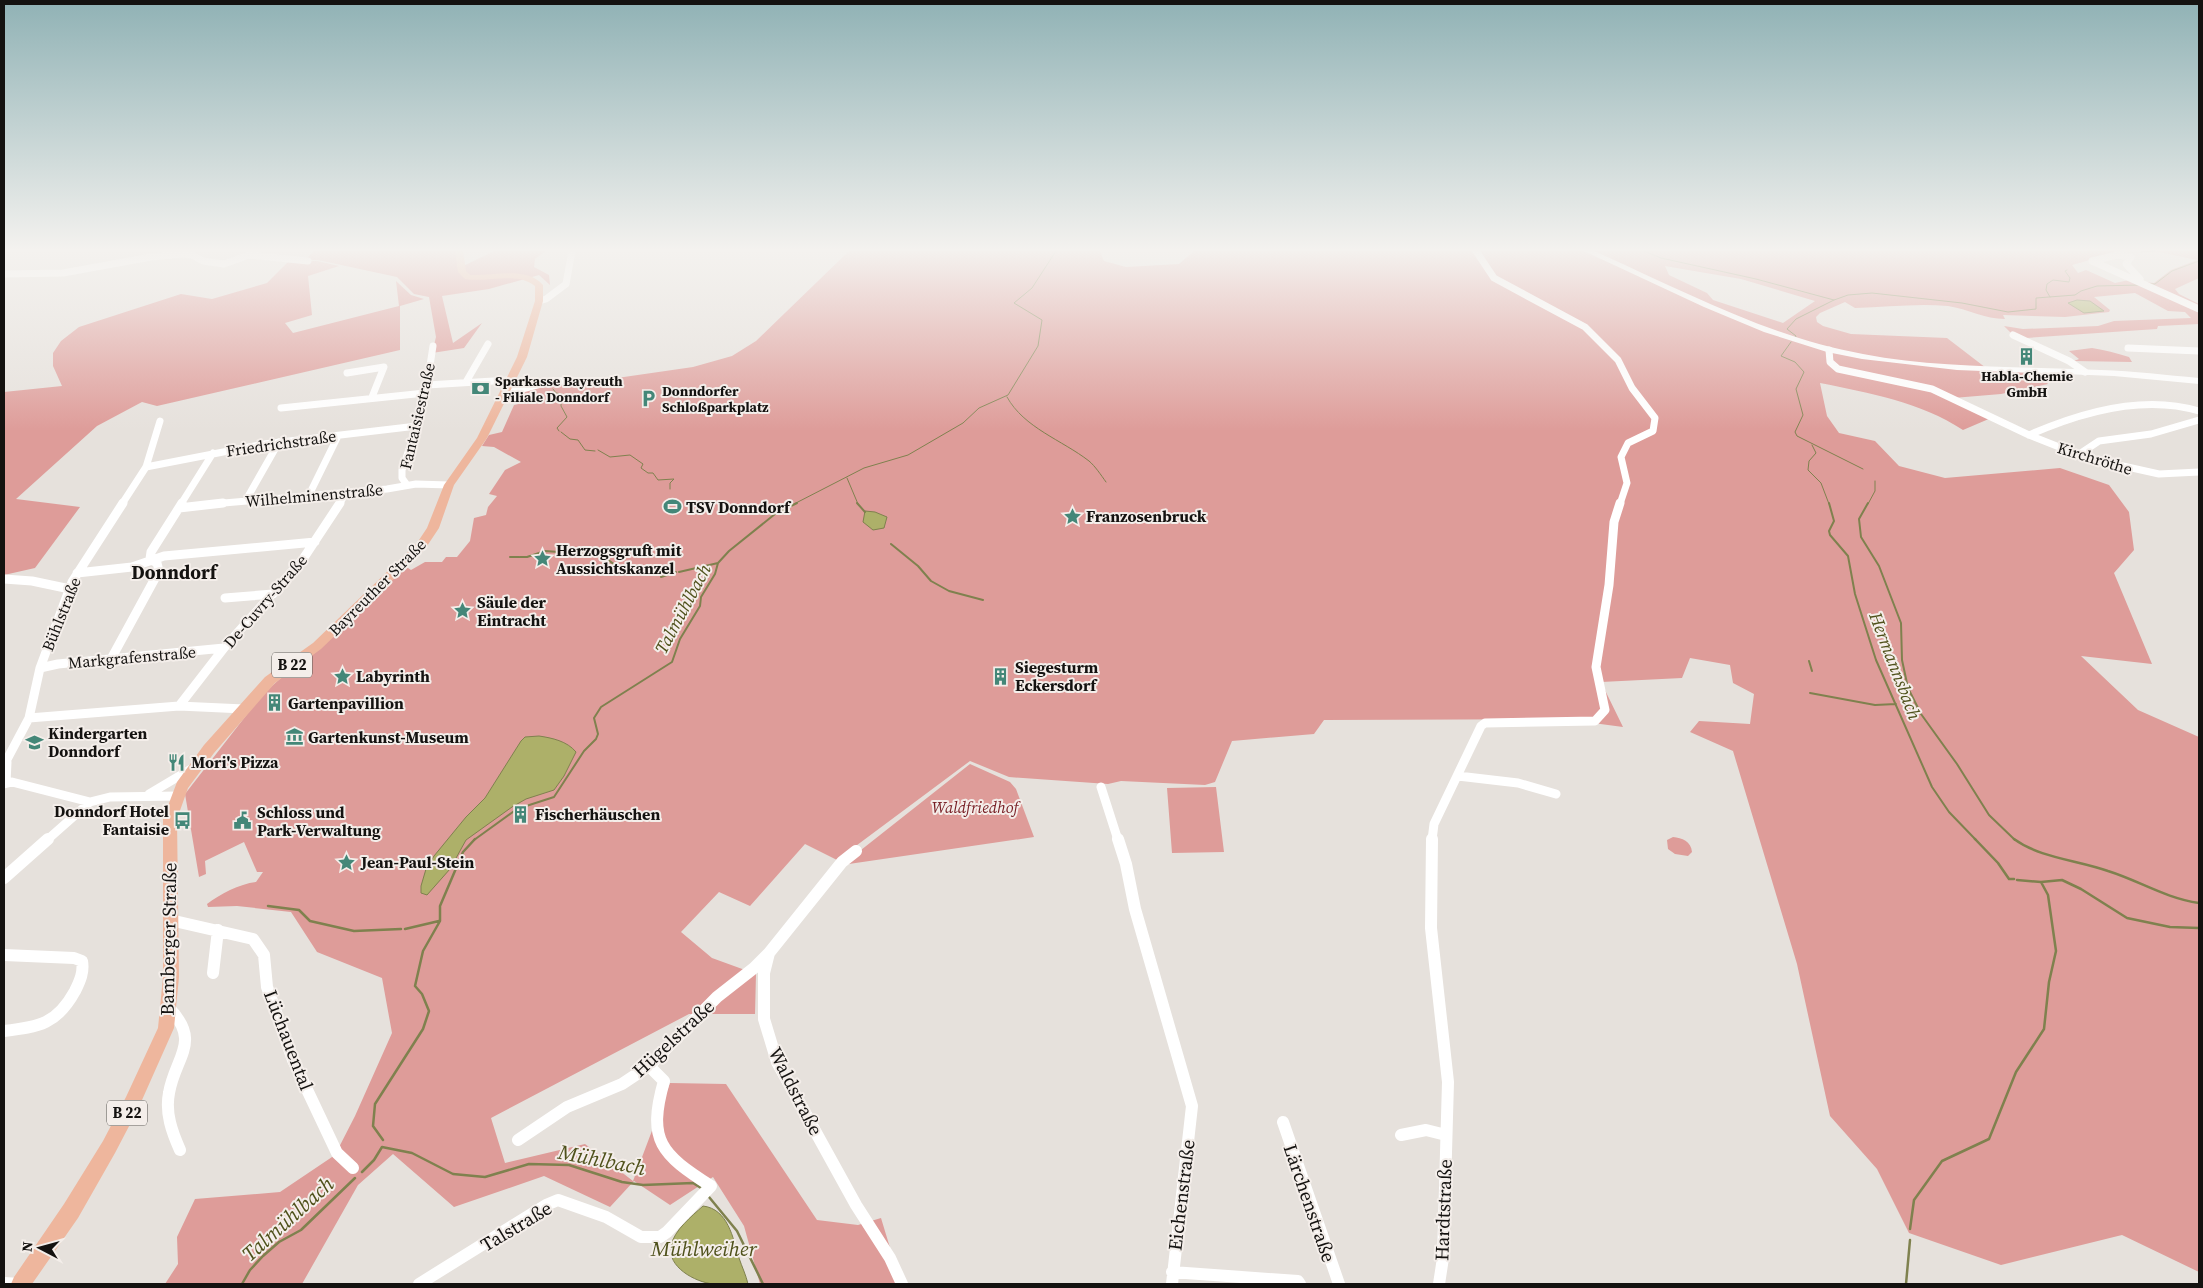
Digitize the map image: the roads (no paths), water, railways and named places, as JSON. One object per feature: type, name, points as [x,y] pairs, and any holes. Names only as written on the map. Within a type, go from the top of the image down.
[{"type":"main road","name":"Bayreuther Straße","points":[[180,791],[196,766],[270,680],[332,633],[421,546],[434,528],[449,485],[476,449],[504,394],[527,343],[536,311]]},
{"type":"main road","points":[[1717,311],[1829,350],[1876,359],[1942,368],[2086,372],[2199,381]]},
{"type":"main road","name":"Bamberger Straße","points":[[21,1284],[92,1177],[132,1103],[166,1028],[171,977],[170,824],[180,791]]},
{"type":"street","points":[[1448,1082],[1431,928],[1430,859],[1434,824],[1481,726],[1485,723],[1595,721],[1605,710],[1596,667],[1609,584],[1614,522],[1627,484],[1621,457],[1628,443],[1653,431],[1655,418],[1632,388],[1618,360],[1586,327],[1556,311]]},
{"type":"street","points":[[2013,335],[2069,361],[2086,372]]},
{"type":"street","points":[[466,382],[488,344]]},
{"type":"street","name":"Fantaisiestraße","points":[[407,485],[402,478],[402,470],[417,426],[426,389],[433,346]]},
{"type":"street","points":[[2128,348],[2199,351]]},
{"type":"street","name":"Kirchröthe","points":[[1829,350],[1830,362],[1843,371],[1886,378],[1925,388],[1996,421],[2078,455],[2146,472],[2168,474],[2199,472]]},
{"type":"street","points":[[347,373],[384,367],[372,397]]},
{"type":"street","points":[[280,408],[372,397],[466,382],[510,380],[523,388]]},
{"type":"street","points":[[504,394],[559,380],[611,381]]},
{"type":"street","points":[[2029,435],[2100,411],[2133,405],[2180,405],[2199,411]]},
{"type":"street","points":[[2078,455],[2098,441],[2151,434],[2199,420]]},
{"type":"street","name":"Bühlstraße","points":[[5,783],[5,764],[29,718],[40,668],[70,589],[77,573],[146,467],[160,421]]},
{"type":"street","name":"Friedrichstraße","points":[[146,467],[278,442],[417,426]]},
{"type":"street","points":[[309,495],[338,436]]},
{"type":"street","points":[[246,500],[278,442]]},
{"type":"street","points":[[111,659],[159,571],[157,563],[150,559],[150,552],[213,453]]},
{"type":"street","name":"Wilhelminenstraße","points":[[178,508],[246,500],[387,490],[407,485],[449,485]]},
{"type":"street","name":"De-Cuvry-Straße","points":[[179,706],[224,648],[273,594],[315,542],[346,493]]},
{"type":"street","points":[[77,573],[132,567],[164,556],[315,542]]},
{"type":"street","points":[[4,579],[32,581],[70,589]]},
{"type":"street","points":[[225,598],[273,594]]},
{"type":"street","name":"Markgrafenstraße","points":[[40,668],[58,664],[224,648]]},
{"type":"street","points":[[29,718],[179,706],[244,709]]},
{"type":"street","points":[[146,795],[196,766]]},
{"type":"street","points":[[1458,776],[1518,783],[1556,794]]},
{"type":"street","points":[[5,783],[12,782],[90,802],[110,798],[180,791]]},
{"type":"street","points":[[164,786],[180,791]]},
{"type":"street","name":"Eichenstraße","points":[[1101,787],[1126,864],[1135,909],[1192,1106],[1172,1278]]},
{"type":"street","points":[[4,878],[90,802]]},
{"type":"street","name":"Waldstraße","points":[[856,851],[842,862],[769,953],[764,973],[764,1019],[777,1062],[856,1205],[890,1258],[902,1284]]},
{"type":"street","name":"Lüchauental","points":[[170,920],[253,939],[264,955],[267,987],[293,1060],[337,1153],[353,1168]]},
{"type":"street","points":[[214,973],[218,930]]},
{"type":"street","name":"Hügelstraße","points":[[518,1140],[567,1107],[595,1097],[622,1084],[649,1066],[717,997],[754,968],[769,953]]},
{"type":"street","points":[[4,955],[74,958],[82,962],[84,970],[67,1007],[58,1018],[45,1025],[4,1031]]},
{"type":"street","points":[[169,1008],[183,1021],[186,1042],[184,1054],[169,1088],[168,1117],[172,1133],[180,1150]]},
{"type":"street","name":"Talstraße","points":[[421,1284],[546,1205],[558,1200],[606,1217],[641,1237],[660,1237],[667,1232],[711,1186],[687,1170],[662,1147],[656,1133],[656,1116],[664,1081],[649,1066]]},
{"type":"street","name":"Hardtstraße","points":[[1439,1284],[1443,1258],[1448,1082]]},
{"type":"street","name":"Lärchenstraße","points":[[1283,1122],[1339,1284]]},
{"type":"street","points":[[1401,1135],[1426,1130],[1446,1135]]},
{"type":"street","points":[[1172,1278],[1298,1281],[1300,1284]]},
{"type":"street","points":[[4,1283],[21,1284]]},
{"type":"water","points":[[2081,311],[2103,311],[2084,313]]},
{"type":"water","points":[[865,511],[875,512],[887,517],[884,528],[873,530],[863,522]]},
{"type":"water","points":[[539,736],[564,743],[576,752],[564,776],[554,790],[526,799],[466,840],[450,869],[427,895],[421,893],[426,869],[434,856],[466,817],[485,798],[521,741],[525,737]]},
{"type":"water","name":"Mühlweiher","points":[[703,1206],[711,1208],[724,1218],[732,1234],[748,1284],[721,1285],[706,1283],[691,1277],[673,1261],[671,1246],[676,1234]]},
{"type":"waterway","name":"Talmühlbach","points":[[794,504],[864,468],[908,455],[963,423],[979,408],[1008,395],[1038,346],[1042,320],[1027,311]]},
{"type":"waterway","points":[[1795,339],[1796,336],[1787,329],[1796,319],[1812,311]]},
{"type":"waterway","points":[[2003,311],[2016,311]]},
{"type":"waterway","name":"Hermannsbach","points":[[1791,342],[1781,356],[1795,362],[1804,372],[1796,389],[1803,415],[1795,432],[1797,436],[1863,469]]},
{"type":"waterway","points":[[553,389],[556,393],[562,394],[561,406],[567,417],[557,428],[559,431]]},
{"type":"waterway","points":[[1007,397],[1014,408],[1033,425],[1089,461],[1106,482]]},
{"type":"waterway","points":[[561,432],[570,439],[578,440],[585,450],[595,451]]},
{"type":"waterway","name":"Hermannsbach","points":[[1812,445],[1816,453],[1809,461],[1808,470],[1821,483],[1829,504]]},
{"type":"waterway","points":[[598,450],[610,457],[630,455],[643,464],[641,468],[648,473],[653,473],[658,480],[674,479],[670,483],[670,489]]},
{"type":"waterway","points":[[847,478],[858,504]]},
{"type":"waterway","points":[[1868,504],[1875,491],[1875,481]]},
{"type":"waterway","name":"Talmühlbach","points":[[718,563],[729,551],[775,514],[797,503]]},
{"type":"waterway","points":[[857,503],[865,512]]},
{"type":"waterway","name":"Hermannsbach","points":[[1829,503],[1834,521],[1829,531],[1830,535],[1848,556],[1855,594],[1876,660],[1895,704]]},
{"type":"waterway","points":[[1868,503],[1859,519],[1861,537],[1879,566],[1901,623],[1902,660],[1908,688],[1921,714],[1957,764],[1989,815],[2015,840]]},
{"type":"waterway","points":[[891,544],[918,566],[931,581],[949,591],[983,600]]},
{"type":"waterway","points":[[520,557],[527,557],[545,551],[599,555]]},
{"type":"waterway","points":[[602,554],[615,565],[628,571],[660,575]]},
{"type":"waterway","points":[[510,557],[519,557]]},
{"type":"waterway","name":"Talmühlbach","points":[[474,840],[517,809],[554,797],[584,751],[596,739],[598,734],[594,718],[601,707],[672,662],[680,639],[700,606],[701,597],[715,574],[718,563]]},
{"type":"waterway","points":[[679,572],[718,563]]},
{"type":"waterway","points":[[661,577],[676,572]]},
{"type":"waterway","points":[[1809,661],[1812,671]]},
{"type":"waterway","points":[[1810,693],[1875,705],[1895,704]]},
{"type":"waterway","name":"Hermannsbach","points":[[1895,704],[1932,787],[1949,812],[1976,840]]},
{"type":"waterway","name":"Hermannsbach","points":[[1975,839],[1998,863],[2009,879],[2014,879]]},
{"type":"waterway","points":[[2014,839],[2047,855],[2096,867],[2175,897],[2199,903]]},
{"type":"waterway","name":"Talmühlbach","points":[[383,1140],[373,1126],[375,1104],[423,1029],[429,1011],[422,994],[415,986],[423,951],[440,921],[440,906],[463,852],[474,840]]},
{"type":"waterway","name":"Hermannsbach","points":[[2017,880],[2041,882]]},
{"type":"waterway","name":"Hermannsbach","points":[[2041,882],[2062,880],[2081,889],[2127,918],[2170,927],[2199,928]]},
{"type":"waterway","points":[[1910,1229],[1914,1200],[1942,1161],[1989,1139],[2016,1072],[2044,1029],[2049,982],[2056,951],[2048,895],[2041,882]]},
{"type":"waterway","points":[[268,906],[299,910],[310,921],[354,931],[401,929]]},
{"type":"waterway","points":[[405,929],[439,921]]},
{"type":"waterway","name":"Mühlbach","points":[[362,1172],[374,1160],[382,1147],[412,1153],[453,1174],[485,1177],[529,1164],[569,1165],[622,1182],[643,1185],[693,1183],[701,1188]]},
{"type":"waterway","name":"Talmühlbach","points":[[242,1284],[250,1270],[263,1256],[279,1242],[301,1230],[355,1178]]},
{"type":"waterway","name":"Mühlbach","points":[[709,1197],[737,1231],[763,1284]]},
{"type":"waterway","points":[[1906,1284],[1910,1240]]},
{"type":"place","name":"Habla-Chemie GmbH","points":[[2027,356]]},
{"type":"place","name":"Sparkasse Bayreuth - Filiale Donndorf","points":[[481,389]]},
{"type":"place","name":"Donndorfer Schloßparkplatz","points":[[648,399]]},
{"type":"place","name":"TSV Donndorf","points":[[672,507]]},
{"type":"place","name":"Franzosenbruck","points":[[1072,516]]},
{"type":"place","name":"Herzogsgruft mit Aussichtskanzel","points":[[542,559]]},
{"type":"place","name":"Säule der Eintracht","points":[[463,611]]},
{"type":"place","name":"Labyrinth","points":[[342,676]]},
{"type":"place","name":"Siegesturm Eckersdorf","points":[[1001,676]]},
{"type":"place","name":"Gartenpavillion","points":[[274,703]]},
{"type":"place","name":"Gartenkunst-Museum","points":[[294,737]]},
{"type":"place","name":"Kindergarten Donndorf","points":[[34,742]]},
{"type":"place","name":"Mori's Pizza","points":[[177,762]]},
{"type":"place","name":"Fischerhäuschen","points":[[521,814]]},
{"type":"place","name":"Donndorf Hotel Fantaisie","points":[[183,820]]},
{"type":"place","name":"Schloss und Park-Verwaltung","points":[[243,821]]},
{"type":"place","name":"Jean-Paul-Stein","points":[[347,862]]},
{"type":"district","name":"Donndorf","points":[[174,572]]},
{"type":"park label","name":"Waldfriedhof","points":[[975,807]]}]
